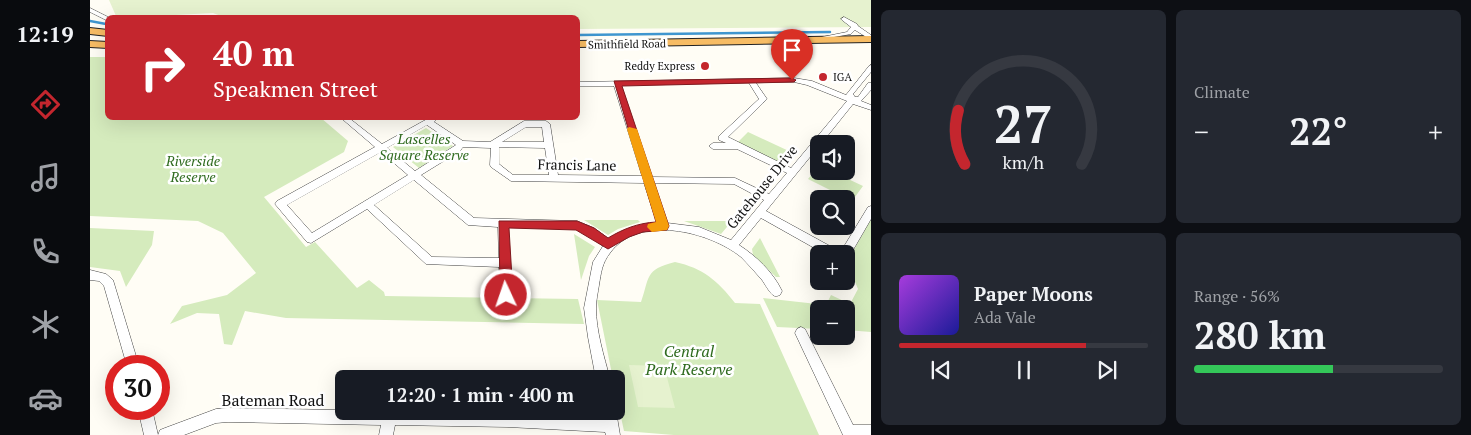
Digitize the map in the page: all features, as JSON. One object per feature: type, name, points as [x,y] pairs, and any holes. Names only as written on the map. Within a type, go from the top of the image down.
[{"type":"highway","points":[[90,31],[105,33]]},
{"type":"highway","points":[[853,39],[871,46]]},
{"type":"highway","name":"Smithfield Road","points":[[580,44],[871,39]]},
{"type":"highway","name":"Smithfield Road","points":[[677,43],[766,46],[871,46]]},
{"type":"highway","points":[[90,44],[105,46]]},
{"type":"street","points":[[90,10],[105,18]]},
{"type":"street","points":[[844,19],[855,25],[871,39]]},
{"type":"street","points":[[813,40],[849,33],[855,25]]},
{"type":"street","name":"Gatehouse Drive","points":[[852,100],[848,94],[871,66]]},
{"type":"street","points":[[863,77],[871,80]]},
{"type":"street","points":[[751,81],[763,99],[722,138],[792,172]]},
{"type":"street","points":[[580,84],[798,81],[871,108]]},
{"type":"street","points":[[617,83],[663,226]]},
{"type":"street","name":"Gatehouse Drive","points":[[732,246],[852,100],[860,98],[871,85]]},
{"type":"street","points":[[347,120],[472,222],[577,226],[590,231],[608,244]]},
{"type":"street","points":[[429,120],[280,204],[311,239],[457,149],[461,144]]},
{"type":"street","points":[[432,120],[461,144],[549,145]]},
{"type":"street","points":[[492,145],[524,124],[546,124],[554,178]]},
{"type":"street","name":"Francis Lane","points":[[492,145],[494,166],[511,178],[735,180],[770,199]]},
{"type":"street","points":[[712,146],[739,146]]},
{"type":"street","points":[[367,204],[430,261],[504,263]]},
{"type":"street","points":[[850,245],[871,210]]},
{"type":"street","points":[[759,212],[818,245]]},
{"type":"street","points":[[503,224],[506,295]]},
{"type":"street","points":[[601,370],[589,310],[598,261],[608,244],[624,234],[643,228],[663,226],[699,231],[732,246],[765,274],[776,291]]},
{"type":"street","points":[[90,275],[102,277],[109,282],[130,355]]},
{"type":"street","points":[[801,333],[849,432],[871,432]]},
{"type":"street","name":"Bateman Road","points":[[165,435],[228,415],[335,418]]},
{"type":"street","points":[[148,420],[151,435]]},
{"type":"street","points":[[386,435],[389,420]]},
{"type":"street","name":"Bateman Road","points":[[508,420],[611,424]]},
{"type":"street","name":"Bateman Road","points":[[184,435],[205,421]]},
{"type":"green space","points":[[109,0],[871,0],[871,27],[580,29],[580,15],[218,15],[213,13],[116,15]]},
{"type":"green space","name":"Riverside Reserve","points":[[90,57],[105,57],[105,120],[323,120],[348,141],[344,152],[264,197],[306,247],[315,242],[357,288],[369,280],[384,292],[385,296],[578,299],[584,324],[286,318],[245,311],[232,345],[224,344],[219,314],[197,313],[170,324],[182,306],[227,295],[256,273],[223,233],[198,221],[90,216]]},
{"type":"green space","name":"Lascelles Square Reserve","points":[[426,128],[453,146],[419,168],[393,147]]},
{"type":"green space","points":[[748,132],[791,152],[781,164],[737,143]]},
{"type":"green space","points":[[810,180],[850,180],[863,186],[855,197],[855,190],[830,190]]},
{"type":"green space","points":[[871,219],[871,332],[855,331],[855,300],[852,300],[858,289],[855,282],[855,248]]},
{"type":"green space","points":[[584,220],[638,220],[640,222],[618,229],[608,235]]},
{"type":"green space","points":[[684,221],[732,221],[721,234]]},
{"type":"green space","points":[[90,228],[154,231],[152,245],[126,287],[120,271],[90,267]]},
{"type":"green space","points":[[574,234],[595,247],[589,256],[581,280]]},
{"type":"green space","points":[[760,238],[780,277],[776,277],[753,255],[752,249]]},
{"type":"green space","name":"Central Park Reserve","points":[[675,262],[702,272],[716,282],[735,303],[760,304],[819,435],[674,435],[624,431],[622,420],[625,420],[625,370],[611,370],[597,300],[641,302],[650,276],[658,268]]},
{"type":"green space","points":[[831,295],[842,300],[828,300]]},
{"type":"green space","points":[[763,298],[810,303],[810,329],[777,327]]},
{"type":"green space","points":[[629,365],[664,366],[675,408],[638,407]]},
{"type":"waterway","points":[[90,21],[105,24]]},
{"type":"waterway","points":[[580,35],[830,32]]},
{"type":"slow traffic","points":[[632,129],[663,226],[652,227]]},
{"type":"place","name":"Reddy Express","points":[[705,66]]},
{"type":"place","name":"IGA","points":[[823,77]]},
{"type":"route","points":[[506,295],[503,224],[577,226],[590,231],[608,244],[624,234],[643,228],[663,226],[617,83],[792,80]]}]
